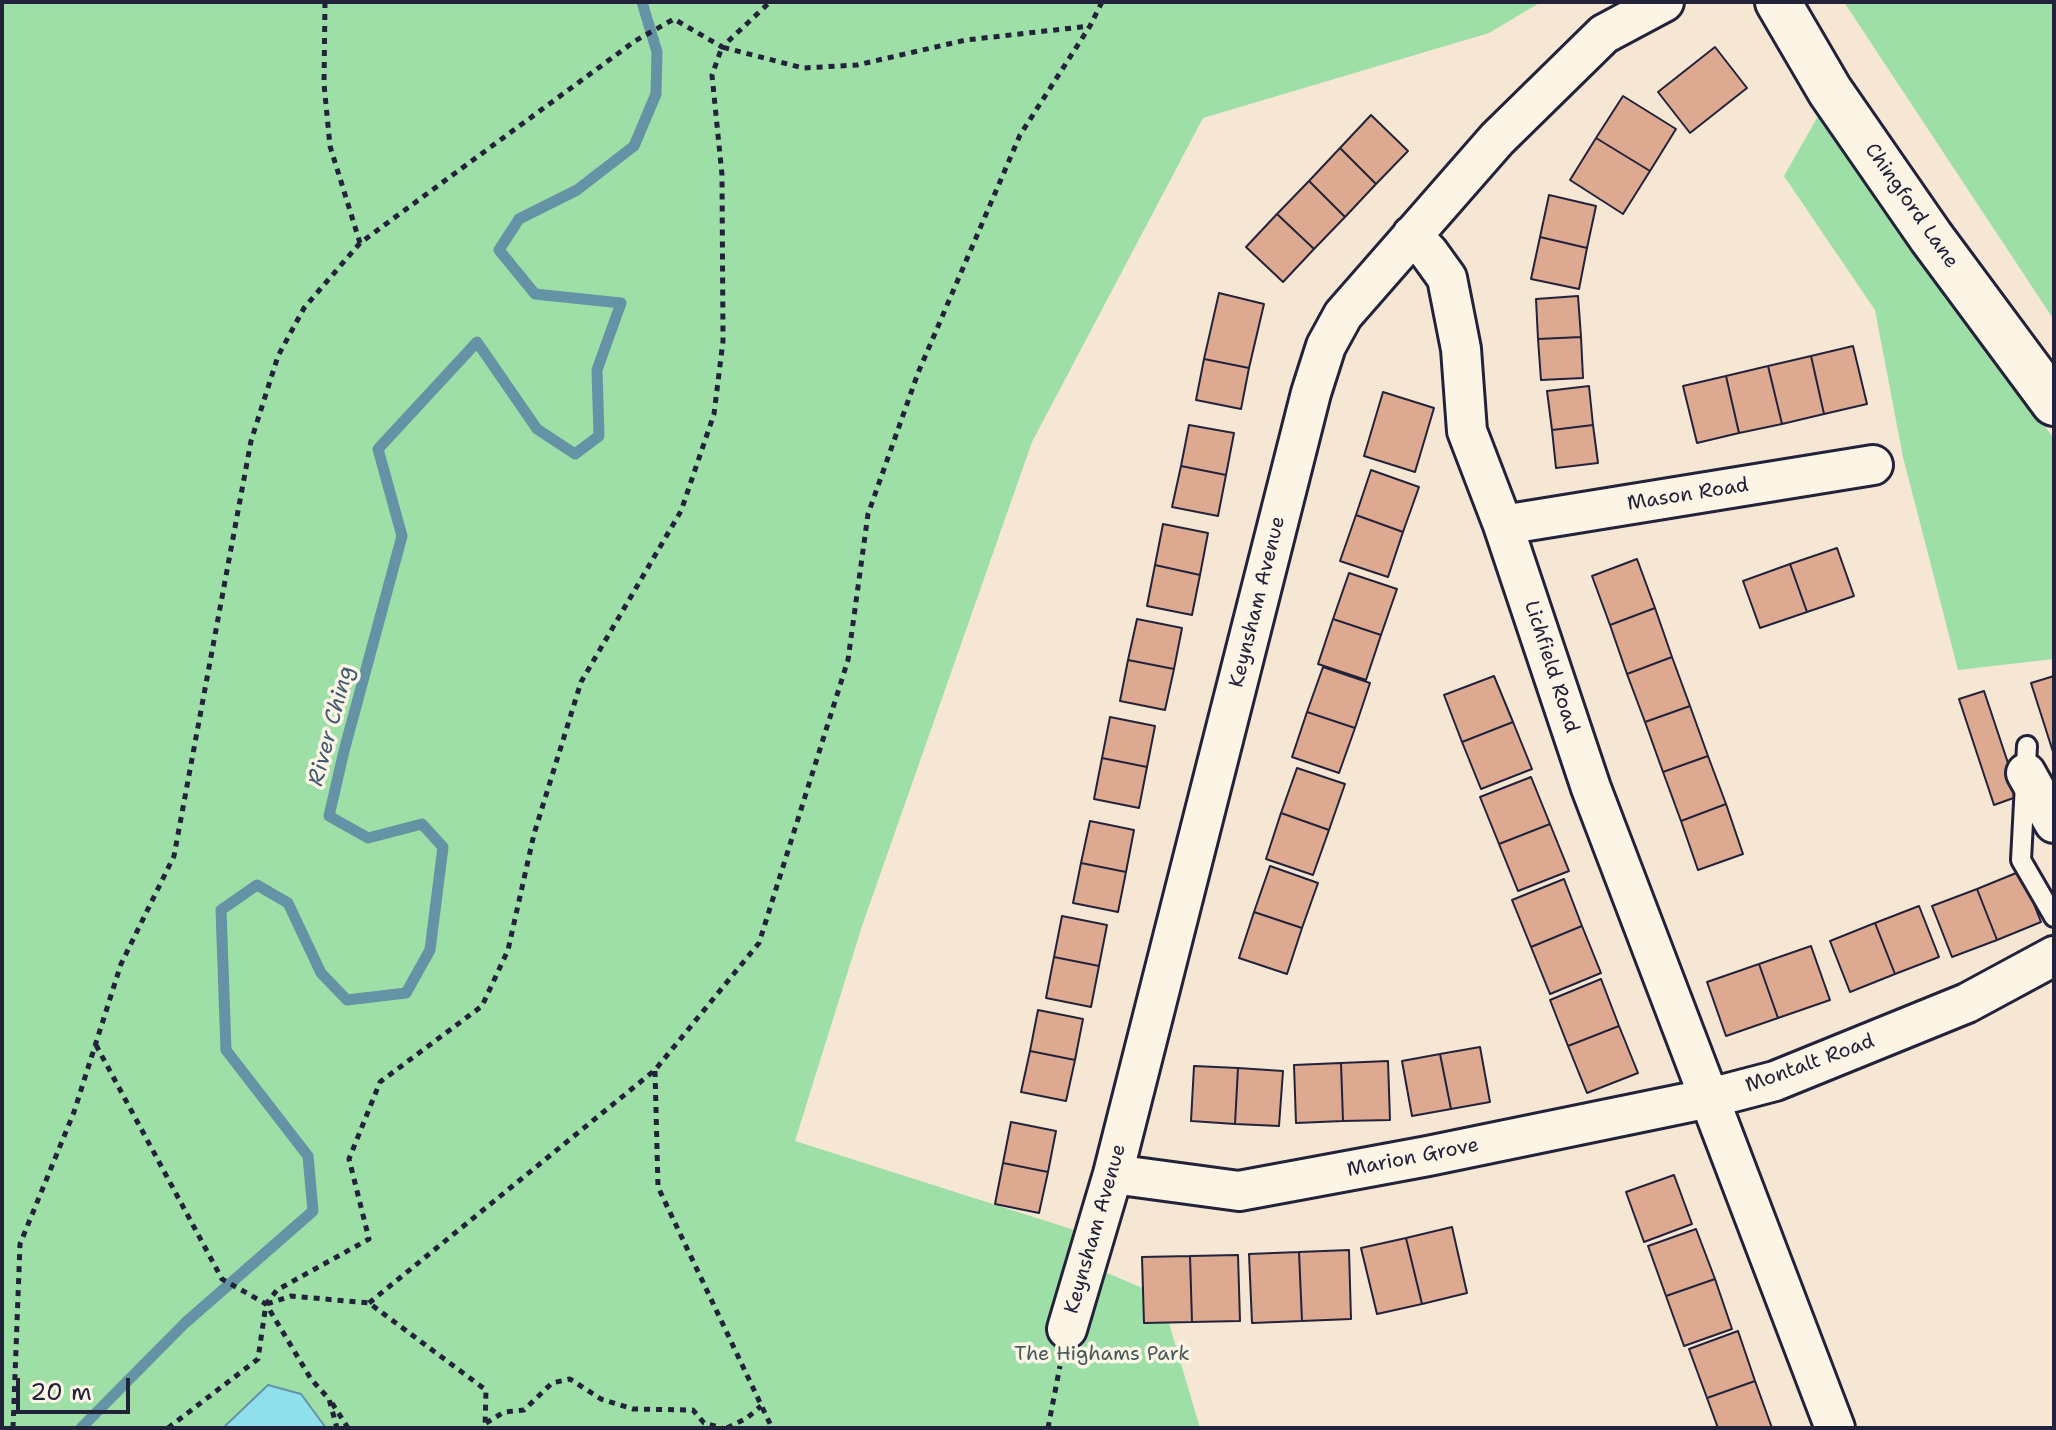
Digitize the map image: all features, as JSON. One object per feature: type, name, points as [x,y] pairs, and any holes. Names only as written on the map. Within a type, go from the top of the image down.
[{"type":"main road","name":"Chingford Lane","points":[[1778,2],[1839,103],[1931,237],[2054,403]]},
{"type":"street","name":"Keynsham Avenue","points":[[1067,1329],[1113,1174],[1322,357],[1343,315],[1497,139],[1604,34],[1664,2]]},
{"type":"street","name":"Lichfield Road","points":[[1412,235],[1447,278],[1461,349],[1467,431],[1503,525],[1591,788],[1710,1098]]},
{"type":"street","name":"Mason Road","points":[[1503,525],[1873,465]]},
{"type":"street","points":[[2035,772],[2054,823]]},
{"type":"street","name":"Montalt Road","points":[[1710,1098],[1775,1081],[1967,1003],[2054,956]]},
{"type":"street","name":"Marion Grove","points":[[1113,1174],[1239,1191],[1710,1098]]},
{"type":"street","points":[[1710,1098],[1835,1428]]},
{"type":"lane","points":[[2035,772],[2021,860],[2054,917]]},
{"type":"path","points":[[325,2],[324,84],[330,146],[360,243]]},
{"type":"path","points":[[168,1428],[258,1359],[266,1304],[277,1290],[369,1239],[349,1159],[380,1082],[482,1006],[508,950],[534,834],[581,682],[681,511],[714,414],[723,341],[722,175],[712,75],[722,47],[770,2]]},
{"type":"path","points":[[369,1303],[655,1070],[759,943],[848,660],[868,514],[918,373],[1020,135],[1102,2]]},
{"type":"path","points":[[13,1428],[20,1244],[74,1112],[121,964],[174,856],[251,441],[278,356],[304,308],[360,243],[635,41],[674,19],[722,47],[803,68],[857,65],[966,40],[1090,26]]},
{"type":"path","points":[[95,1044],[222,1279],[266,1304],[311,1379],[348,1428]]},
{"type":"path","points":[[655,1070],[658,1187],[772,1428]]},
{"type":"path","points":[[266,1304],[291,1296],[369,1303],[486,1390],[485,1426]]},
{"type":"path","points":[[1048,1428],[1067,1329]]},
{"type":"path","points":[[485,1426],[504,1412],[524,1410],[552,1383],[570,1379],[601,1399],[633,1409],[693,1410],[704,1423],[724,1428],[747,1418],[761,1406]]},
{"type":"path","points":[[329,1399],[337,1428]]},
{"type":"green space","name":"The Highams Park","points":[[2,2],[1541,2],[1489,33],[1203,118],[1032,442],[862,926],[795,1141],[1087,1234],[1077,1260],[1161,1296],[1200,1428],[326,1428],[301,1394],[268,1385],[223,1428],[2,1428]]},
{"type":"green space","points":[[1844,2],[2054,2],[2054,320]]},
{"type":"green space","points":[[1821,111],[2054,439],[2054,659],[1958,670],[1903,457],[1875,310],[1784,176]]},
{"type":"water","points":[[268,1385],[301,1394],[326,1428],[223,1428]]},
{"type":"building","points":[[1715,47],[1747,88],[1690,133],[1658,92]]},
{"type":"building","points":[[1623,96],[1676,129],[1650,171],[1596,138]]},
{"type":"building","points":[[1371,115],[1408,151],[1376,184],[1340,148]]},
{"type":"building","points":[[1596,138],[1650,171],[1623,214],[1570,180]]},
{"type":"building","points":[[1340,148],[1376,184],[1345,217],[1309,181]]},
{"type":"building","points":[[1309,181],[1345,217],[1314,249],[1277,214]]},
{"type":"building","points":[[1549,195],[1596,206],[1587,248],[1540,237]]},
{"type":"building","points":[[1277,214],[1314,249],[1283,282],[1246,247]]},
{"type":"building","points":[[1540,237],[1587,248],[1579,289],[1531,279]]},
{"type":"building","points":[[1219,293],[1264,304],[1249,368],[1204,359]]},
{"type":"building","points":[[1578,296],[1581,337],[1538,339],[1536,299]]},
{"type":"building","points":[[1581,337],[1583,378],[1541,380],[1538,339]]},
{"type":"building","points":[[1853,346],[1867,404],[1824,414],[1811,356]]},
{"type":"building","points":[[1811,356],[1824,414],[1782,424],[1768,366]]},
{"type":"building","points":[[1204,359],[1249,368],[1241,409],[1196,400]]},
{"type":"building","points":[[1768,366],[1782,424],[1739,433],[1726,376]]},
{"type":"building","points":[[1726,376],[1739,433],[1697,443],[1683,386]]},
{"type":"building","points":[[1589,386],[1593,425],[1552,430],[1547,391]]},
{"type":"building","points":[[1383,392],[1434,408],[1415,472],[1364,456]]},
{"type":"building","points":[[1189,425],[1234,433],[1226,475],[1181,466]]},
{"type":"building","points":[[1593,425],[1598,463],[1556,468],[1552,430]]},
{"type":"building","points":[[1181,466],[1226,475],[1218,516],[1172,507]]},
{"type":"building","points":[[1371,470],[1419,487],[1403,532],[1356,515]]},
{"type":"building","points":[[1356,515],[1403,532],[1388,577],[1340,561]]},
{"type":"building","points":[[1163,524],[1208,533],[1200,575],[1155,565]]},
{"type":"building","points":[[1837,548],[1854,596],[1807,612],[1790,564]]},
{"type":"building","points":[[1637,559],[1655,608],[1610,625],[1592,576]]},
{"type":"building","points":[[1790,564],[1807,612],[1760,628],[1743,581]]},
{"type":"building","points":[[1155,565],[1200,575],[1192,615],[1147,606]]},
{"type":"building","points":[[1349,573],[1397,589],[1381,635],[1333,619]]},
{"type":"building","points":[[1655,608],[1672,657],[1627,674],[1610,625]]},
{"type":"building","points":[[1137,619],[1182,628],[1174,669],[1128,660]]},
{"type":"building","points":[[1333,619],[1381,635],[1366,680],[1318,664]]},
{"type":"building","points":[[1672,657],[1690,706],[1645,722],[1627,674]]},
{"type":"building","points":[[1128,660],[1174,669],[1165,710],[1120,701]]},
{"type":"building","points":[[1323,667],[1370,683],[1355,728],[1307,712]]},
{"type":"building","points":[[1494,676],[1513,722],[1462,742],[1444,695]]},
{"type":"building","points":[[2054,676],[2054,755],[2031,683]]},
{"type":"building","points":[[1984,691],[2019,796],[1994,805],[1959,699]]},
{"type":"building","points":[[1690,706],[1708,756],[1663,772],[1645,722]]},
{"type":"building","points":[[1307,712],[1355,728],[1339,773],[1292,757]]},
{"type":"building","points":[[1110,717],[1155,726],[1147,767],[1102,758]]},
{"type":"building","points":[[1513,722],[1532,769],[1481,789],[1462,742]]},
{"type":"building","points":[[1708,756],[1726,804],[1681,821],[1663,772]]},
{"type":"building","points":[[1102,758],[1147,767],[1139,808],[1094,799]]},
{"type":"building","points":[[1297,768],[1345,784],[1329,830],[1281,813]]},
{"type":"building","points":[[1531,777],[1550,824],[1499,844],[1480,797]]},
{"type":"building","points":[[1726,804],[1743,854],[1698,870],[1681,821]]},
{"type":"building","points":[[1281,813],[1329,830],[1313,875],[1266,859]]},
{"type":"building","points":[[1090,821],[1134,830],[1126,872],[1081,863]]},
{"type":"building","points":[[1550,824],[1569,871],[1518,891],[1499,844]]},
{"type":"building","points":[[1081,863],[1126,872],[1118,912],[1073,903]]},
{"type":"building","points":[[1270,866],[1318,883],[1302,928],[1254,912]]},
{"type":"building","points":[[2021,871],[2041,922],[1997,940],[1977,889]]},
{"type":"building","points":[[1564,879],[1582,926],[1531,947],[1512,900]]},
{"type":"building","points":[[1977,889],[1997,940],[1952,957],[1932,906]]},
{"type":"building","points":[[1919,906],[1939,957],[1895,974],[1875,923]]},
{"type":"building","points":[[1254,912],[1302,928],[1287,974],[1239,958]]},
{"type":"building","points":[[1062,916],[1107,925],[1099,966],[1054,957]]},
{"type":"building","points":[[1875,923],[1895,974],[1850,992],[1830,941]]},
{"type":"building","points":[[1582,926],[1601,973],[1550,994],[1531,947]]},
{"type":"building","points":[[1811,946],[1830,1000],[1778,1018],[1759,964]]},
{"type":"building","points":[[1054,957],[1099,966],[1091,1007],[1046,998]]},
{"type":"building","points":[[1759,964],[1778,1018],[1726,1036],[1707,982]]},
{"type":"building","points":[[1601,979],[1619,1026],[1568,1046],[1550,1000]]},
{"type":"building","points":[[1038,1010],[1083,1019],[1075,1060],[1030,1051]]},
{"type":"building","points":[[1619,1026],[1638,1073],[1587,1093],[1568,1046]]},
{"type":"building","points":[[1480,1047],[1490,1102],[1451,1109],[1440,1054]]},
{"type":"building","points":[[1030,1051],[1075,1060],[1066,1101],[1021,1092]]},
{"type":"building","points":[[1440,1054],[1451,1109],[1412,1116],[1402,1061]]},
{"type":"building","points":[[1388,1061],[1390,1120],[1343,1121],[1341,1063]]},
{"type":"building","points":[[1341,1063],[1343,1121],[1296,1123],[1294,1065]]},
{"type":"building","points":[[1194,1066],[1238,1068],[1235,1124],[1191,1121]]},
{"type":"building","points":[[1238,1068],[1283,1071],[1279,1126],[1235,1124]]},
{"type":"building","points":[[1011,1122],[1056,1131],[1048,1172],[1003,1163]]},
{"type":"building","points":[[1003,1163],[1048,1172],[1039,1213],[995,1204]]},
{"type":"building","points":[[1674,1175],[1692,1224],[1644,1242],[1626,1192]]},
{"type":"building","points":[[1452,1227],[1467,1293],[1422,1304],[1406,1238]]},
{"type":"building","points":[[1696,1229],[1715,1279],[1666,1296],[1648,1246]]},
{"type":"building","points":[[1406,1238],[1422,1304],[1377,1314],[1361,1248]]},
{"type":"building","points":[[1349,1250],[1351,1319],[1302,1321],[1299,1252]]},
{"type":"building","points":[[1299,1252],[1302,1321],[1252,1323],[1249,1254]]},
{"type":"building","points":[[1238,1255],[1240,1321],[1192,1322],[1190,1256]]},
{"type":"building","points":[[1190,1256],[1192,1322],[1144,1323],[1142,1257]]},
{"type":"building","points":[[1715,1279],[1732,1329],[1684,1346],[1666,1296]]},
{"type":"building","points":[[1738,1331],[1755,1381],[1707,1398],[1689,1349]]},
{"type":"building","points":[[1755,1381],[1772,1428],[1718,1428],[1707,1398]]},
{"type":"waterway","name":"River Ching","points":[[81,1428],[185,1323],[313,1211],[308,1156],[226,1050],[221,910],[257,885],[288,903],[321,973],[347,1000],[406,993],[430,950],[443,847],[422,824],[368,838],[329,816],[402,536],[378,449],[477,342],[537,429],[575,454],[599,436],[597,370],[621,303],[535,294],[499,250],[519,219],[577,190],[634,146],[656,94],[657,52],[642,2]]}]
